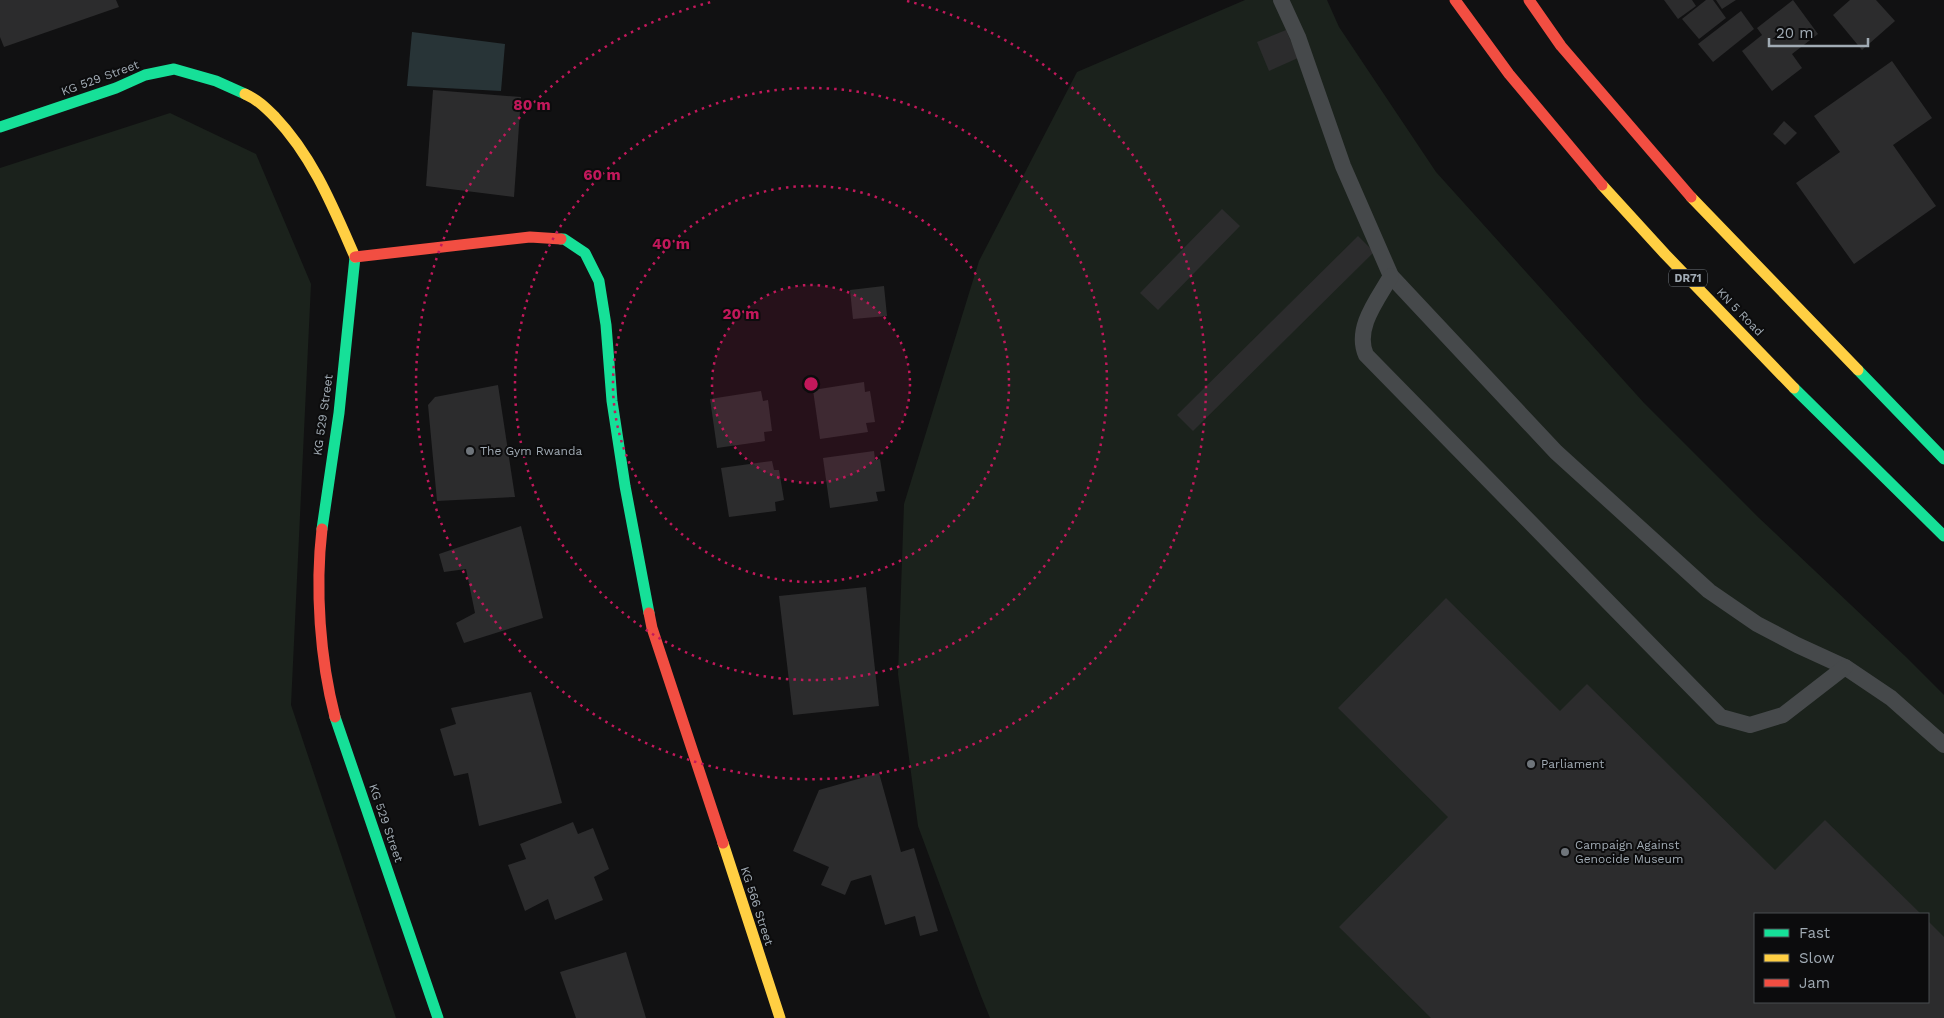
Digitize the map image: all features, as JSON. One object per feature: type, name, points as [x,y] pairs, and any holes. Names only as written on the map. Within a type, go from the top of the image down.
[{"type":"street","name":"KN 5 Road","points":[[1455,0],[1508,72],[1600,182],[1728,321],[1944,536]]},
{"type":"street","points":[[1529,0],[1561,46],[1677,183],[1944,459]]},
{"type":"street","name":"KG 529 Street","points":[[0,127],[116,88],[144,75],[174,69],[216,81],[258,100],[292,134],[322,182],[355,257],[339,413],[327,489],[320,555],[322,656],[328,690],[338,728],[438,1018]]},
{"type":"street","name":"KG 566 Street","points":[[355,257],[530,237],[564,239],[585,253],[599,281],[606,325],[612,402],[634,540],[652,628],[780,1018]]},
{"type":"lane","points":[[1281,0],[1298,37],[1343,166],[1391,276],[1556,452],[1709,591],[1757,624],[1845,667],[1891,698],[1944,745]]},
{"type":"lane","points":[[1391,276],[1365,323],[1361,345],[1366,355],[1721,717],[1750,725],[1782,716],[1845,667]]},
{"type":"shaded area","points":[[1245,0],[1327,0],[1339,27],[1436,172],[1644,403],[1759,518],[1944,695],[1944,1018],[990,1018],[918,826],[898,674],[904,504],[979,261],[1077,72]]},
{"type":"shaded area","points":[[412,32],[505,44],[501,91],[407,86]]},
{"type":"shaded area","points":[[170,113],[256,154],[311,284],[291,705],[396,1018],[0,1018],[0,168]]},
{"type":"building","points":[[0,0],[116,0],[119,7],[4,47],[0,37]]},
{"type":"building","points":[[1664,0],[1692,0],[1696,6],[1678,19]]},
{"type":"building","points":[[1706,0],[1713,0],[1726,18],[1699,39],[1682,19]]},
{"type":"building","points":[[1716,0],[1736,0],[1722,9]]},
{"type":"building","points":[[1793,0],[1818,34],[1792,54],[1802,68],[1772,91],[1742,51],[1762,35],[1757,28]]},
{"type":"building","points":[[1850,0],[1876,0],[1895,21],[1862,50],[1833,15]]},
{"type":"building","points":[[1741,11],[1754,29],[1713,62],[1698,44]]},
{"type":"building","points":[[1286,30],[1298,58],[1269,71],[1257,42]]},
{"type":"building","points":[[1892,61],[1932,118],[1893,145],[1936,206],[1854,264],[1796,183],[1840,152],[1814,116]]},
{"type":"building","points":[[433,90],[521,97],[514,197],[426,186]]},
{"type":"building","points":[[1784,121],[1797,133],[1785,145],[1773,134]]},
{"type":"building","points":[[1222,209],[1240,226],[1158,310],[1140,293]]},
{"type":"building","points":[[1358,236],[1374,252],[1193,431],[1177,415]]},
{"type":"building","points":[[884,286],[887,316],[853,319],[850,290]]},
{"type":"building","points":[[864,382],[865,392],[870,391],[875,422],[866,423],[868,432],[820,439],[813,390]]},
{"type":"building","name":"The Gym Rwanda","points":[[498,385],[515,497],[437,501],[428,405],[435,397]]},
{"type":"building","points":[[761,391],[763,401],[768,400],[772,431],[764,432],[765,441],[717,448],[710,399]]},
{"type":"building","points":[[874,451],[875,460],[880,459],[885,491],[876,492],[878,501],[830,508],[823,458]]},
{"type":"building","points":[[772,461],[774,470],[779,470],[784,500],[775,502],[776,511],[729,517],[721,468]]},
{"type":"building","points":[[521,526],[543,618],[464,643],[456,623],[475,613],[466,569],[444,572],[439,554]]},
{"type":"building","points":[[866,587],[879,706],[793,715],[779,596]]},
{"type":"building","name":"Parliament","points":[[1446,598],[1560,711],[1587,684],[1775,870],[1825,820],[1920,913],[1754,913],[1754,1003],[1929,1003],[1929,922],[1944,937],[1944,1018],[1431,1018],[1339,927],[1448,817],[1338,708]]},
{"type":"building","points":[[531,692],[562,803],[479,826],[468,773],[454,776],[440,729],[456,724],[451,708]]},
{"type":"building","points":[[879,773],[901,852],[914,848],[938,931],[920,936],[915,916],[885,925],[871,875],[851,881],[845,895],[821,885],[829,867],[793,851],[819,790]]},
{"type":"building","points":[[573,822],[578,834],[593,828],[609,869],[594,877],[603,900],[555,920],[548,899],[525,911],[508,865],[526,859],[520,844]]},
{"type":"building","points":[[626,952],[646,1018],[576,1018],[560,972]]},
{"type":"traffic: fast","points":[[0,127],[116,88],[145,75],[174,69],[216,81],[245,94]]},
{"type":"traffic: fast","points":[[561,239],[564,239],[585,253],[599,281],[606,325],[612,401],[625,486],[649,613]]},
{"type":"traffic: fast","points":[[322,529],[339,413],[355,257]]},
{"type":"traffic: fast","points":[[1858,370],[1944,459]]},
{"type":"traffic: fast","points":[[1794,388],[1944,536]]},
{"type":"traffic: fast","points":[[335,717],[438,1018]]},
{"type":"traffic: slow","points":[[245,94],[258,101],[271,113],[300,149],[321,183],[355,257]]},
{"type":"traffic: slow","points":[[1602,185],[1665,254],[1794,388]]},
{"type":"traffic: slow","points":[[1691,197],[1858,370]]},
{"type":"traffic: slow","points":[[723,843],[780,1018]]},
{"type":"traffic: jam","points":[[1455,0],[1509,74],[1602,185]]},
{"type":"traffic: jam","points":[[1529,0],[1561,46],[1691,197]]},
{"type":"traffic: jam","points":[[355,257],[530,237],[561,239]]},
{"type":"traffic: jam","points":[[322,529],[319,576],[320,624],[322,648],[335,717]]},
{"type":"traffic: jam","points":[[649,613],[652,628],[723,843]]},
{"type":"place","name":"The Gym Rwanda","points":[[470,451]]},
{"type":"place","name":"Parliament","points":[[1531,764]]},
{"type":"place","name":"Campaign Against Genocide Museum","points":[[1565,852]]}]
